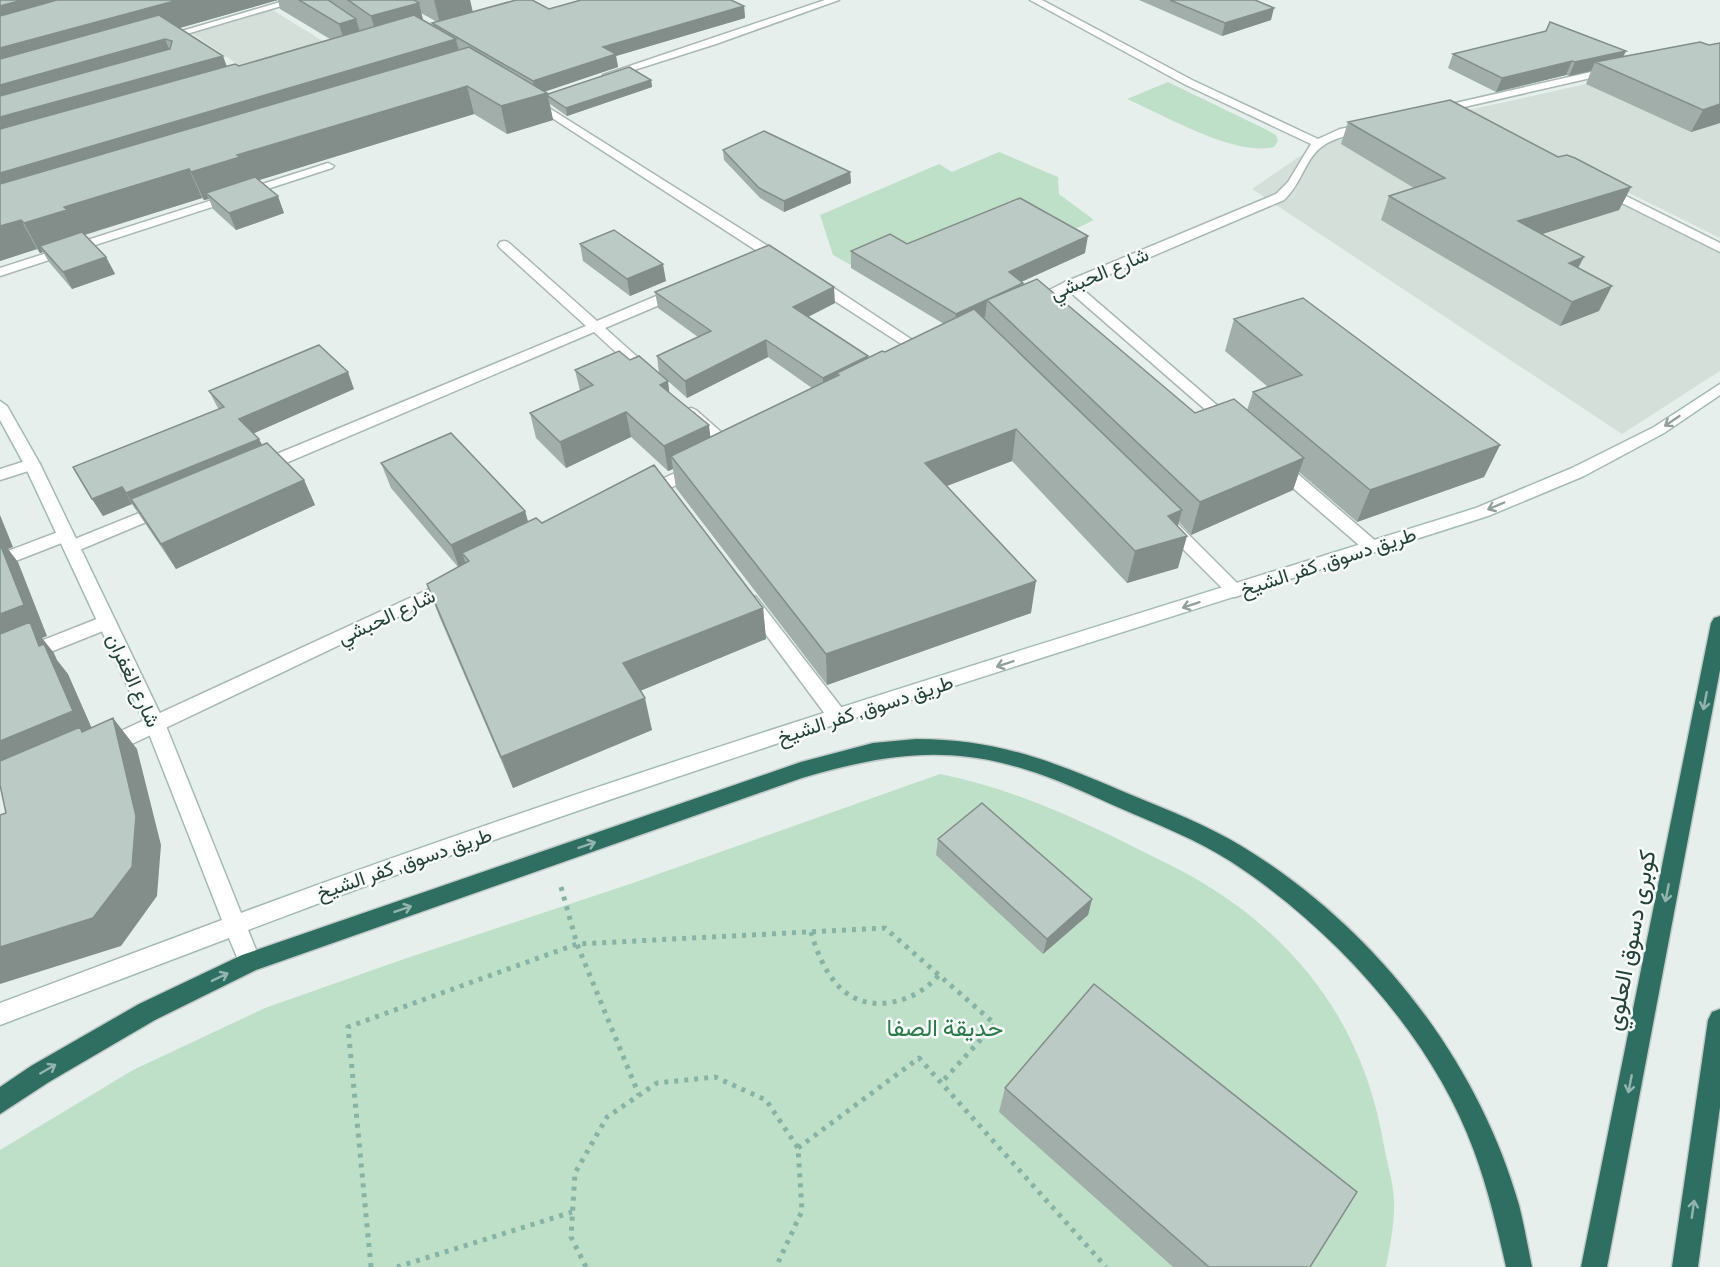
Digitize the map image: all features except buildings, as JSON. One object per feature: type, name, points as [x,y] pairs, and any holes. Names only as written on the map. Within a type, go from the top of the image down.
[{"type":"highway","name":"كوبرى دسوق العلوي","points":[[1594,1267],[1720,623]]},
{"type":"highway","points":[[0,1102],[40,1074],[147,1012],[250,962],[801,770],[855,754],[911,747],[967,749],[1023,760],[1076,780],[1192,830],[1237,854],[1281,884],[1324,918],[1364,958],[1402,1003],[1437,1054],[1467,1109],[1493,1169],[1514,1234],[1519,1267]]},
{"type":"highway","points":[[1685,1267],[1720,1020]]},
{"type":"street","points":[[148,42],[297,0]]},
{"type":"street","points":[[596,80],[834,0]]},
{"type":"street","points":[[1035,0],[1188,82],[1318,144],[1350,130],[1382,123]]},
{"type":"street","points":[[1426,113],[1628,67]]},
{"type":"street","points":[[515,90],[540,99],[771,254],[925,353]]},
{"type":"street","name":"شارع الحبشي","points":[[1021,307],[1280,197],[1292,186],[1309,153],[1318,144]]},
{"type":"street","points":[[0,272],[328,166]]},
{"type":"street","points":[[1597,186],[1720,248]]},
{"type":"street","points":[[504,245],[655,381]]},
{"type":"street","points":[[749,263],[771,254]]},
{"type":"street","points":[[1070,285],[1239,432]]},
{"type":"street","points":[[246,473],[694,286]]},
{"type":"street","points":[[903,364],[943,344]]},
{"type":"street","name":"طريق دسوق, كفر الشيخ","points":[[0,1014],[403,862],[838,717],[1482,512],[1578,472],[1659,430],[1720,388]]},
{"type":"street","points":[[630,500],[738,447],[681,404]]},
{"type":"street","name":"شارع الغفران","points":[[0,406],[32,464],[156,726],[250,962]]},
{"type":"street","points":[[1265,455],[1372,547]]},
{"type":"street","points":[[0,476],[32,464]]},
{"type":"street","points":[[662,485],[676,504]]},
{"type":"street","points":[[0,561],[69,541],[180,501]]},
{"type":"street","points":[[1158,515],[1235,591]]},
{"type":"street","name":"شارع الحبشي","points":[[94,753],[156,726],[468,577]]},
{"type":"street","points":[[740,587],[838,717]]},
{"type":"street","points":[[0,665],[107,622]]},
{"type":"path","points":[[553,857],[577,944],[639,1095]]},
{"type":"path","points":[[371,1267],[348,1027],[577,944],[885,928],[995,1024],[941,1083]]},
{"type":"path","points":[[811,932],[817,955],[827,974],[845,994],[871,1003],[892,1002],[917,996],[932,986],[939,975]]},
{"type":"path","points":[[798,1148],[919,1058],[1106,1267]]},
{"type":"path","points":[[586,1267],[571,1237],[574,1173],[607,1117],[657,1083],[715,1077],[766,1100],[798,1148],[802,1211],[776,1267]]},
{"type":"path","points":[[397,1267],[572,1212]]},
{"type":"shaded area","points":[[271,9],[342,53],[258,78],[190,32]]},
{"type":"shaded area","points":[[1720,54],[1720,238],[1464,111]]},
{"type":"shaded area","points":[[1451,115],[1720,251],[1720,371],[1622,434],[1252,189],[1316,145]]},
{"type":"green space","points":[[1168,82],[1265,129],[1276,135],[1278,141],[1274,147],[1240,146],[1200,133],[1127,99]]},
{"type":"green space","points":[[999,152],[1058,177],[1059,194],[1094,220],[1071,231],[1033,269],[891,246],[851,265],[833,255],[820,215],[939,164],[952,172]]},
{"type":"green space","name":"حديقة الصفا","points":[[940,774],[1010,793],[1056,811],[1174,867],[1229,900],[1263,926],[1293,956],[1320,988],[1342,1023],[1360,1061],[1374,1102],[1394,1199],[1391,1242],[1386,1267],[0,1267],[0,1150],[133,1070],[265,1008],[630,884]]}]
